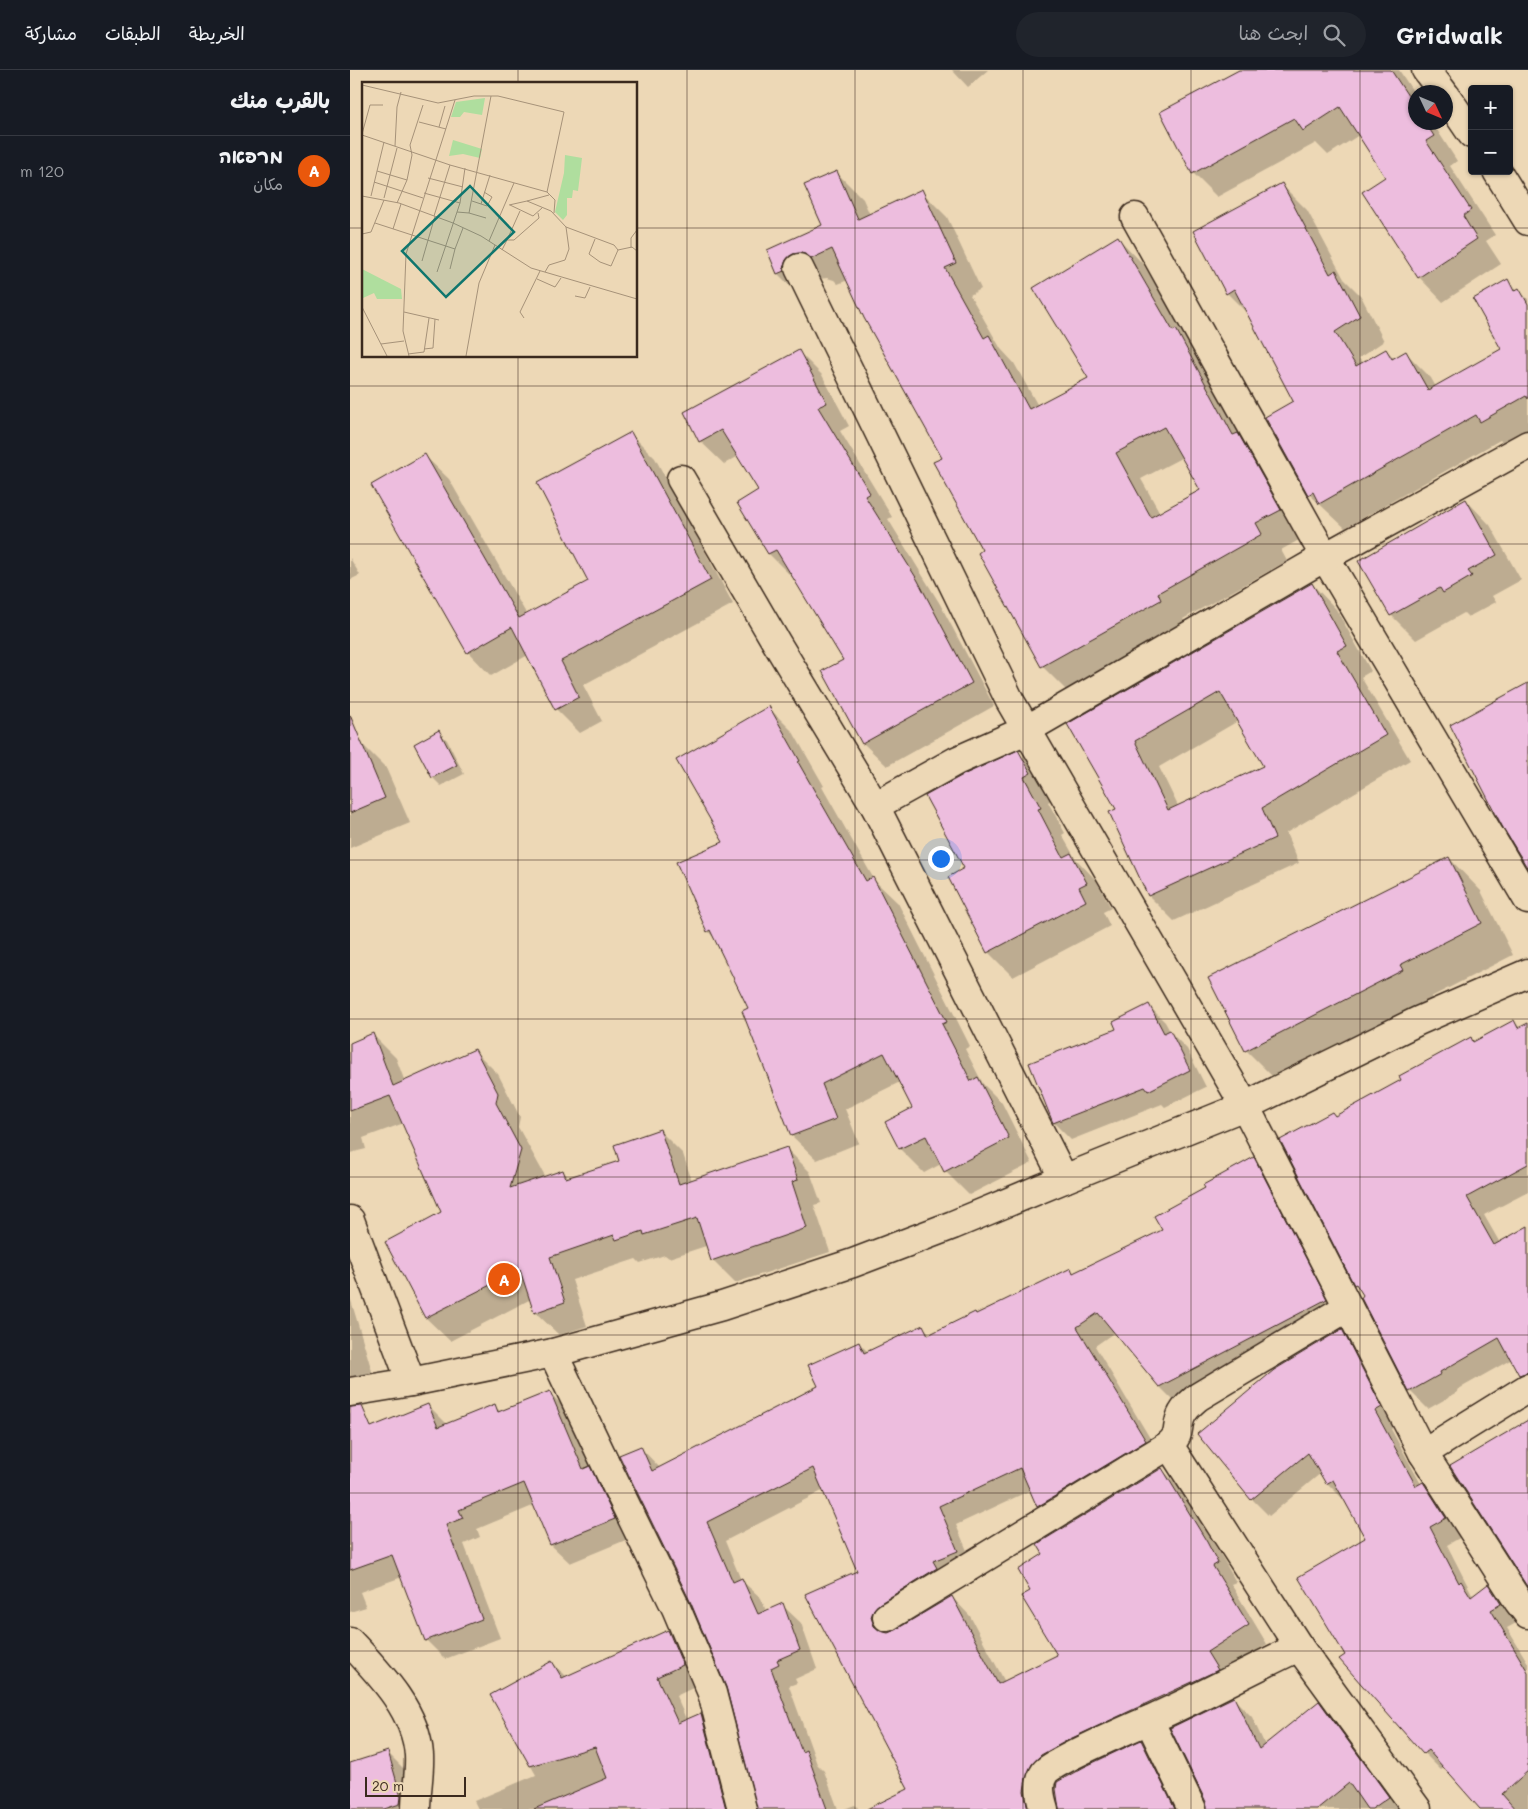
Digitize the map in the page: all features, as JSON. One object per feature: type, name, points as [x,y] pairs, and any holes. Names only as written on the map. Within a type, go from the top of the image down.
[{"type":"street","points":[[1426,70],[1438,85]]},
{"type":"street","points":[[1453,106],[1469,130]]},
{"type":"street","points":[[1499,175],[1528,221]]},
{"type":"street","points":[[1135,217],[1325,557],[1528,900]]},
{"type":"street","points":[[799,268],[1010,701],[1245,1106],[1423,1453],[1528,1614]]},
{"type":"street","points":[[875,806],[956,761],[1026,730],[1325,557],[1528,445]]},
{"type":"street","points":[[681,478],[776,642],[875,806],[1064,1178]]},
{"type":"street","points":[[350,1392],[411,1382],[554,1353],[722,1306],[853,1263],[953,1226],[1064,1178],[1245,1106],[1418,1021],[1528,973]]},
{"type":"street","points":[[350,1220],[411,1382]]},
{"type":"street","points":[[886,1617],[1169,1445],[1177,1437],[1180,1419],[1187,1406],[1198,1396],[1348,1307]]},
{"type":"street","points":[[554,1353],[676,1608],[708,1685],[742,1809]]},
{"type":"street","points":[[1423,1453],[1528,1388]]},
{"type":"street","points":[[1169,1445],[1299,1647],[1417,1809]]},
{"type":"street","points":[[350,1642],[393,1692],[412,1722],[419,1755],[416,1809]]},
{"type":"street","points":[[1044,1809],[1040,1794],[1041,1782],[1046,1770],[1101,1742],[1189,1702],[1252,1668],[1299,1647]]},
{"type":"street","points":[[1150,1720],[1192,1809]]},
{"type":"building","points":[[1239,70],[1391,70],[1408,96],[1408,130],[1430,130],[1434,136],[1426,141],[1471,210],[1463,216],[1477,239],[1418,278],[1362,192],[1385,177],[1340,107],[1303,131],[1294,118],[1192,174],[1160,112]]},
{"type":"building","points":[[837,171],[858,219],[922,189],[956,263],[945,268],[984,338],[989,335],[1029,409],[1088,378],[1033,288],[1118,236],[1173,331],[1176,329],[1233,435],[1238,433],[1281,510],[1256,523],[1262,534],[1158,593],[1161,600],[1041,667],[978,553],[982,550],[933,462],[942,458],[864,318],[832,249],[811,259],[801,253],[793,254],[786,260],[784,271],[777,274],[767,250],[822,225],[804,185]],"holes":[[[1164,427],[1200,490],[1151,517],[1116,453]]]},
{"type":"building","points":[[1282,183],[1330,274],[1336,270],[1360,316],[1335,332],[1356,366],[1386,349],[1392,359],[1406,351],[1428,390],[1501,349],[1473,299],[1508,279],[1514,291],[1519,288],[1528,304],[1528,399],[1526,396],[1480,422],[1476,415],[1319,504],[1313,492],[1308,495],[1265,417],[1293,401],[1234,289],[1226,294],[1193,231]]},
{"type":"building","points":[[799,350],[827,403],[818,407],[870,493],[865,496],[917,579],[972,683],[862,744],[822,671],[843,660],[776,550],[768,554],[737,503],[758,490],[721,430],[699,442],[684,412]]},
{"type":"building","points":[[631,432],[711,580],[561,661],[579,697],[555,710],[512,627],[467,653],[371,485],[425,454],[519,618],[588,581],[537,483]]},
{"type":"building","points":[[1466,499],[1497,555],[1468,571],[1472,576],[1443,593],[1440,588],[1390,616],[1358,561]]},
{"type":"building","points":[[1312,583],[1347,646],[1337,651],[1386,735],[1262,808],[1275,838],[1148,896],[1109,812],[1116,809],[1067,724]],"holes":[[[1220,692],[1263,766],[1168,810],[1135,741]]]},
{"type":"building","points":[[1528,683],[1528,869],[1502,826],[1450,725]]},
{"type":"building","points":[[769,706],[800,761],[798,762],[866,881],[873,877],[947,1022],[942,1024],[971,1081],[978,1077],[1009,1138],[944,1172],[926,1136],[899,1149],[885,1122],[912,1108],[884,1053],[822,1084],[836,1119],[791,1136],[742,1011],[748,1008],[710,930],[707,932],[676,862],[723,842],[676,760]]},
{"type":"building","points":[[350,715],[385,798],[350,813]]},
{"type":"building","points":[[439,730],[457,765],[432,778],[414,744]]},
{"type":"building","points":[[1018,750],[1031,773],[1024,777],[1041,808],[1038,809],[1063,857],[1071,853],[1087,883],[1079,887],[1086,901],[987,953],[948,877],[964,868],[925,796],[963,775]]},
{"type":"building","points":[[1449,857],[1482,923],[1400,965],[1403,970],[1245,1051],[1208,978]]},
{"type":"building","points":[[1149,1004],[1164,1033],[1170,1030],[1190,1070],[1148,1091],[1145,1087],[1053,1123],[1029,1063],[1116,1029],[1113,1022]]},
{"type":"building","points":[[1514,1020],[1518,1028],[1528,1023],[1528,1164],[1467,1197],[1494,1245],[1528,1226],[1528,1372],[1519,1375],[1499,1338],[1409,1392],[1361,1298],[1363,1295],[1356,1284],[1354,1285],[1280,1140],[1332,1112],[1335,1116],[1401,1080],[1399,1076],[1471,1037],[1473,1042]]},
{"type":"building","points":[[373,1033],[393,1086],[475,1049],[498,1093],[496,1103],[521,1150],[510,1188],[563,1170],[566,1178],[619,1161],[614,1145],[660,1129],[679,1184],[787,1147],[798,1180],[792,1182],[807,1228],[711,1261],[697,1218],[644,1235],[643,1231],[616,1240],[614,1235],[550,1257],[565,1302],[534,1313],[520,1270],[425,1318],[385,1242],[441,1212],[390,1096],[350,1111],[350,1043]]},
{"type":"building","points":[[1254,1157],[1327,1299],[1159,1387],[1098,1313],[1077,1327],[1146,1441],[1037,1507],[1020,1468],[939,1506],[958,1551],[933,1561],[937,1568],[879,1604],[874,1609],[871,1617],[874,1626],[880,1631],[888,1633],[952,1596],[998,1684],[1057,1655],[1021,1596],[1030,1591],[1018,1570],[1043,1554],[1037,1544],[1162,1468],[1207,1542],[1218,1563],[1213,1566],[1249,1625],[1207,1652],[1218,1670],[1070,1739],[1041,1755],[1032,1764],[1026,1778],[1024,1791],[1028,1809],[867,1809],[908,1789],[805,1594],[857,1571],[813,1468],[707,1522],[733,1582],[742,1578],[758,1614],[783,1603],[800,1650],[777,1660],[779,1664],[771,1668],[802,1752],[806,1750],[827,1809],[757,1809],[726,1687],[690,1601],[619,1455],[641,1446],[652,1471],[818,1386],[808,1365],[859,1342],[864,1353],[923,1325],[928,1335],[1071,1268],[1073,1273],[1162,1230],[1154,1216],[1205,1188],[1203,1185]]},
{"type":"building","points":[[1342,1329],[1382,1407],[1375,1411],[1416,1486],[1423,1482],[1446,1518],[1430,1527],[1459,1583],[1461,1581],[1471,1597],[1488,1584],[1501,1604],[1491,1610],[1528,1672],[1528,1771],[1502,1794],[1515,1809],[1480,1809],[1428,1750],[1423,1754],[1339,1659],[1345,1655],[1298,1577],[1365,1538],[1333,1480],[1326,1484],[1308,1453],[1251,1500],[1197,1434],[1274,1370]]},
{"type":"building","points":[[550,1391],[583,1469],[590,1466],[615,1519],[550,1545],[524,1483],[459,1510],[463,1518],[446,1525],[482,1619],[425,1641],[392,1555],[350,1570],[350,1407],[362,1406],[371,1427],[428,1404],[438,1427],[495,1404],[498,1412]]},
{"type":"building","points":[[1528,1420],[1528,1588],[1450,1466]]},
{"type":"building","points":[[668,1630],[683,1665],[657,1677],[678,1723],[701,1713],[726,1809],[534,1809],[607,1778],[595,1747],[530,1766],[490,1695],[552,1661],[562,1678]]},
{"type":"building","points":[[1234,1697],[1259,1749],[1319,1701],[1389,1797],[1372,1809],[1367,1809],[1349,1783],[1317,1809],[1207,1809],[1206,1802],[1170,1728]]},
{"type":"building","points":[[1141,1740],[1175,1809],[1059,1809],[1056,1789],[1057,1782]]},
{"type":"building","points":[[388,1751],[401,1797],[400,1804],[384,1809],[350,1809],[350,1763]]},
{"type":"place","name":"מרפאה","points":[[504,1279]]}]
